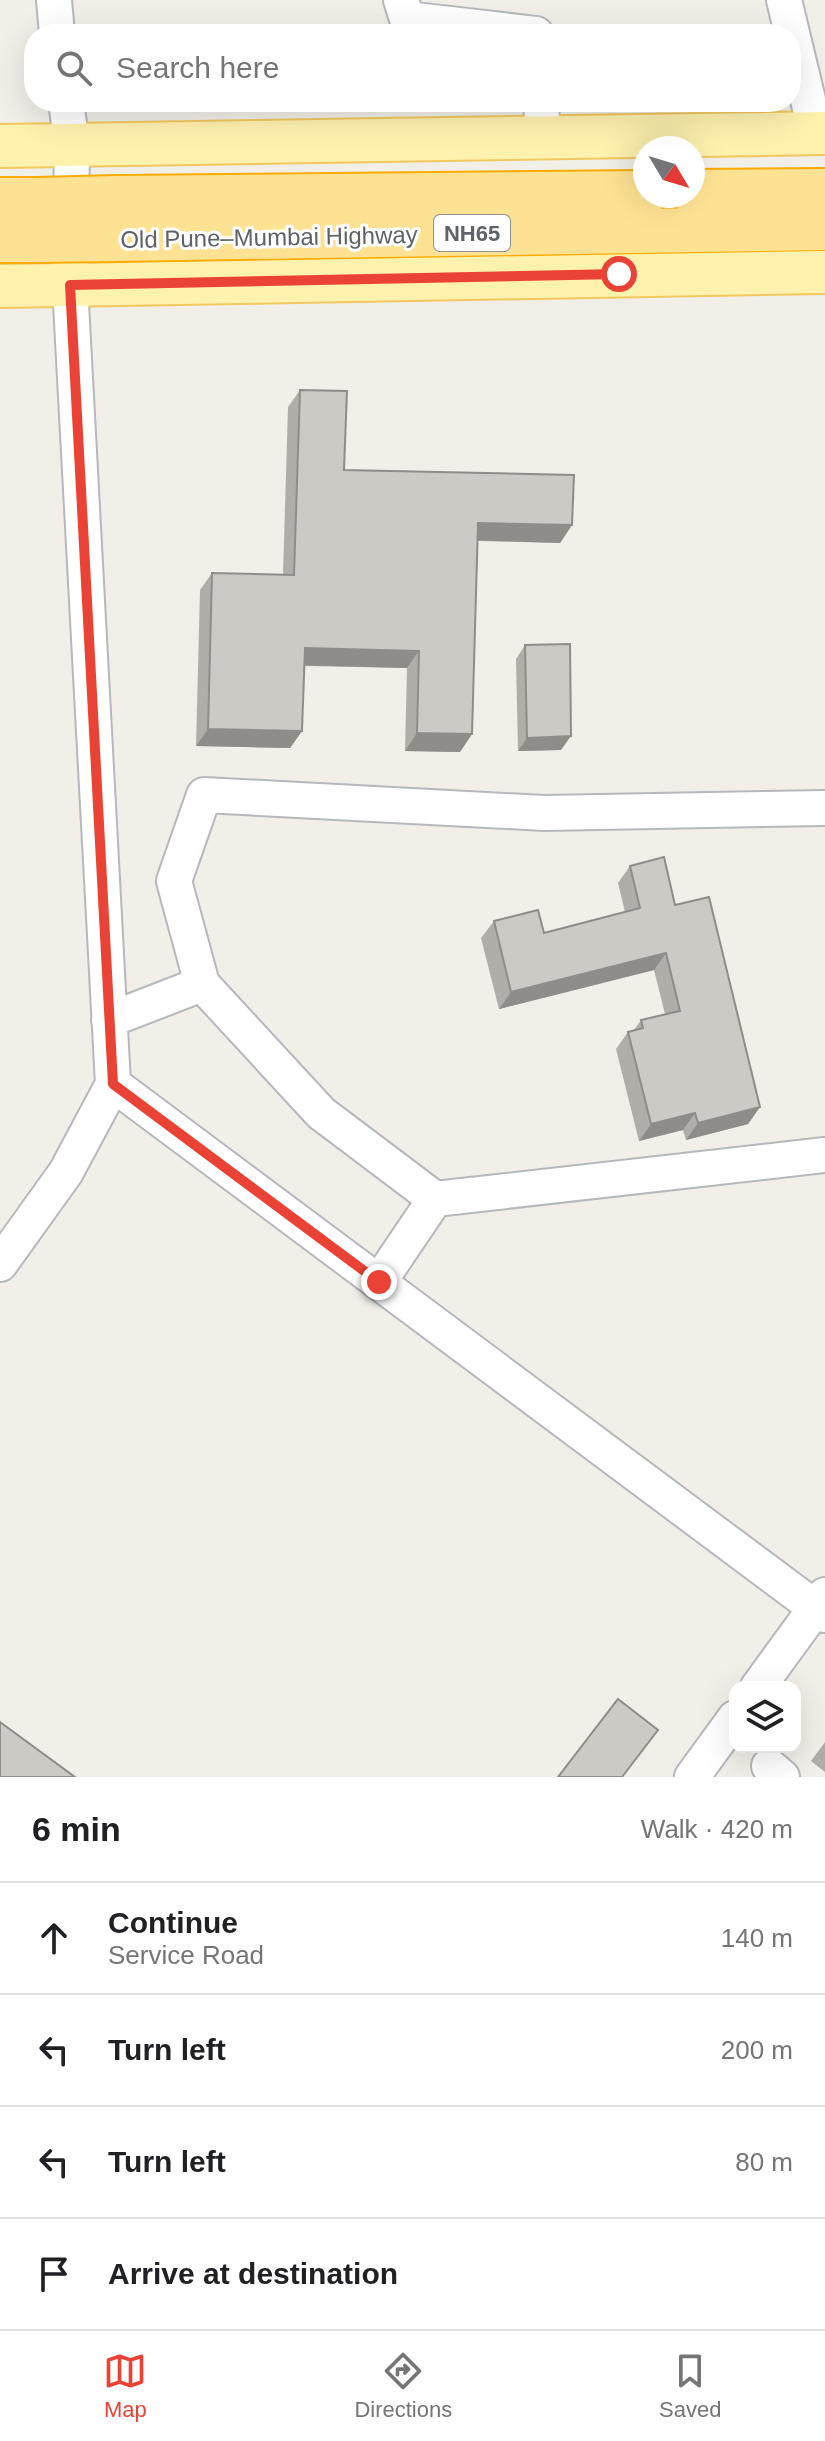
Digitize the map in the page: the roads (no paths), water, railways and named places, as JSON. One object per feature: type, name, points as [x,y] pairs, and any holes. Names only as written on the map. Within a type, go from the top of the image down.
[{"type":"highway","points":[[705,192],[825,191]]},
{"type":"highway","name":"Old Pune–Mumbai Highway","points":[[18,220],[633,194]]},
{"type":"highway","name":"Old Pune–Mumbai Highway","points":[[117,218],[825,228]]},
{"type":"main road","points":[[0,146],[72,145],[542,120],[820,133]]},
{"type":"main road","points":[[0,286],[825,272]]},
{"type":"street","points":[[54,0],[56,24]]},
{"type":"street","points":[[401,0],[407,19],[450,24]]},
{"type":"street","points":[[784,0],[790,24]]},
{"type":"street","points":[[801,63],[820,133]]},
{"type":"street","points":[[0,1264],[66,1172],[113,1084],[70,285],[72,145],[67,112]]},
{"type":"street","points":[[825,808],[544,813],[204,795],[174,881],[202,984],[321,1113],[435,1199],[825,1155]]},
{"type":"street","points":[[109,1020],[202,984]]},
{"type":"street","points":[[113,1084],[822,1606],[763,1681]]},
{"type":"street","points":[[379,1282],[435,1199]]},
{"type":"street","points":[[692,1777],[729,1726]]}]
